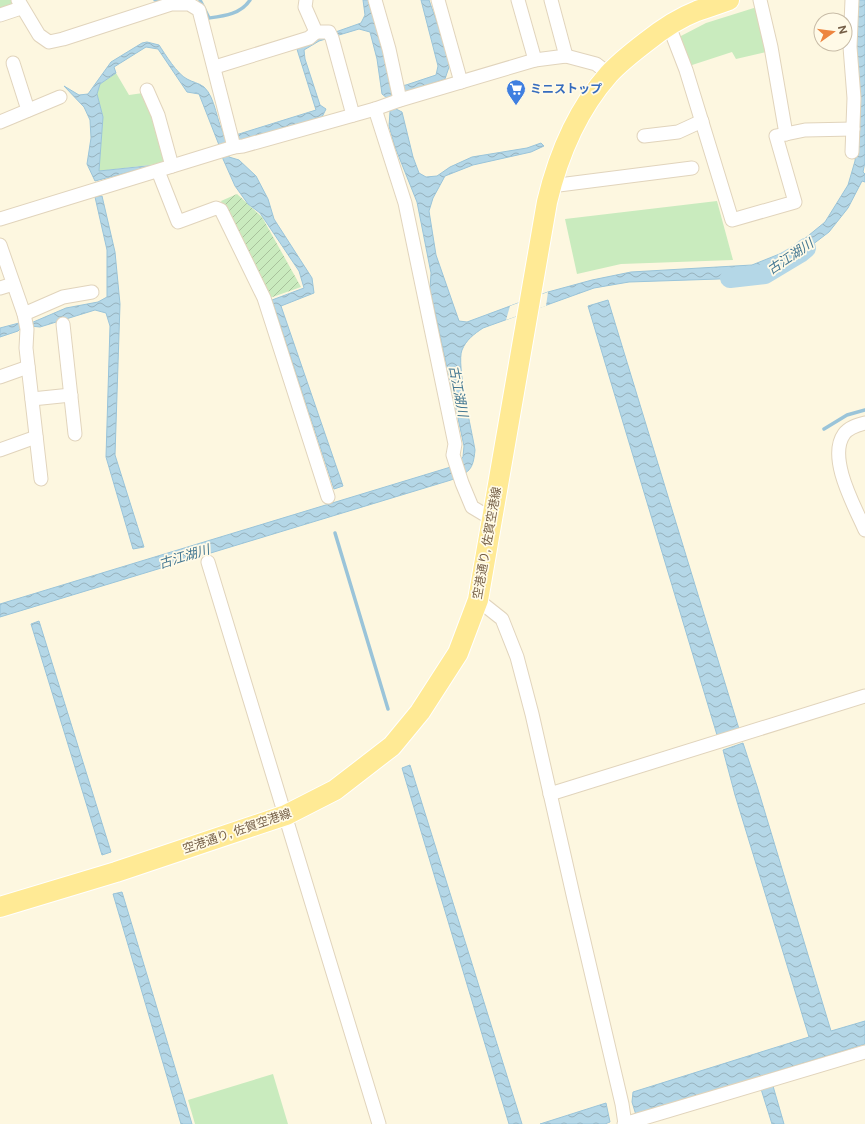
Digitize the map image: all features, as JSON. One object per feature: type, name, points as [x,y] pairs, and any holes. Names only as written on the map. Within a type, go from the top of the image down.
[{"type":"main road","name":"空港通り, 佐賀空港線","points":[[0,907],[116,872],[286,815],[335,790],[392,746],[420,712],[458,653],[478,600],[547,202],[559,160],[572,129],[588,101],[609,74],[626,57],[669,26],[696,11],[729,0]]},
{"type":"street","points":[[306,0],[305,7],[316,32]]},
{"type":"street","points":[[375,0],[389,49],[392,99],[406,203],[455,444],[453,455],[472,507],[492,519]]},
{"type":"street","points":[[438,0],[461,82]]},
{"type":"street","points":[[518,0],[535,60]]},
{"type":"street","points":[[551,0],[566,56]]},
{"type":"street","points":[[760,0],[771,47],[786,134]]},
{"type":"street","points":[[852,0],[850,47],[854,98],[852,152]]},
{"type":"street","points":[[0,15],[20,4],[39,35],[49,42],[55,42],[171,4],[189,4],[201,13],[215,67],[229,144]]},
{"type":"street","points":[[669,26],[686,70],[732,220],[795,202],[776,136],[805,130],[853,129]]},
{"type":"street","points":[[316,32],[331,35],[353,115]]},
{"type":"street","points":[[215,67],[309,38],[316,32]]},
{"type":"street","points":[[0,219],[158,171],[229,144],[243,146],[353,115],[392,99],[461,82],[535,60],[566,56],[596,64],[609,74]]},
{"type":"street","points":[[13,63],[28,110]]},
{"type":"street","points":[[147,90],[158,115],[172,166]]},
{"type":"street","points":[[0,122],[60,97]]},
{"type":"street","points":[[644,136],[678,132],[702,121]]},
{"type":"street","points":[[551,186],[692,168]]},
{"type":"street","points":[[158,171],[178,222],[216,208],[221,210],[264,298],[328,498]]},
{"type":"street","points":[[0,245],[25,321],[26,348],[41,479]]},
{"type":"street","points":[[0,288],[13,284]]},
{"type":"street","points":[[25,321],[63,297],[92,292]]},
{"type":"street","points":[[63,324],[75,434]]},
{"type":"street","points":[[0,377],[28,367]]},
{"type":"street","points":[[32,399],[71,395]]},
{"type":"street","points":[[865,423],[853,426],[844,434],[839,446],[839,462],[845,485],[865,530]]},
{"type":"street","points":[[0,450],[36,437]]},
{"type":"street","points":[[208,562],[379,1124]]},
{"type":"street","points":[[478,600],[502,619],[517,658],[622,1104],[625,1124],[865,1052]]},
{"type":"street","points":[[550,794],[865,696]]},
{"type":"green space","points":[[0,0],[14,0],[16,5],[0,12]]},
{"type":"green space","points":[[757,7],[766,52],[736,59],[732,52],[689,66],[679,37],[706,23]]},
{"type":"green space","points":[[116,73],[129,95],[143,93],[153,114],[167,163],[99,171],[103,117],[97,94],[100,84]]},
{"type":"green space","points":[[237,194],[262,217],[301,287],[267,299],[221,201]]},
{"type":"green space","points":[[717,201],[733,260],[621,264],[577,274],[565,219]]},
{"type":"green space","points":[[273,1074],[288,1124],[195,1124],[188,1100]]},
{"type":"water","points":[[363,0],[369,0],[392,88],[436,75],[438,66],[421,0],[429,0],[446,48],[450,64],[445,79],[393,96],[396,109],[402,112],[413,157],[419,173],[426,177],[437,176],[450,167],[472,157],[527,148],[541,143],[544,146],[531,152],[473,165],[445,176],[433,198],[429,211],[436,255],[459,321],[467,322],[548,292],[592,280],[631,272],[752,265],[792,249],[825,222],[848,185],[855,161],[859,110],[855,60],[858,0],[865,0],[865,162],[863,172],[865,174],[865,182],[862,181],[848,208],[829,232],[795,258],[749,278],[629,282],[594,288],[483,328],[476,333],[466,343],[462,350],[461,358],[463,383],[475,450],[473,462],[466,473],[451,480],[0,617],[0,604],[454,466],[463,457],[464,446],[430,289],[431,273],[417,202],[395,147],[389,126],[390,112],[387,98],[382,94],[377,59],[370,32],[359,29],[319,41],[304,50],[305,59],[320,105],[326,109],[322,117],[243,140],[237,139],[226,145],[229,157],[239,160],[256,176],[268,199],[274,219],[312,278],[314,293],[281,306],[343,486],[334,489],[272,300],[304,288],[299,271],[260,213],[248,204],[235,186],[223,159],[199,94],[187,92],[158,49],[146,47],[114,67],[116,73],[100,84],[97,94],[103,117],[99,171],[156,165],[95,181],[87,164],[91,138],[90,120],[84,107],[64,86],[79,95],[88,94],[111,62],[142,43],[147,42],[159,45],[179,73],[187,79],[204,87],[208,92],[214,104],[225,136],[239,134],[316,110],[296,46],[361,23],[365,15]]},
{"type":"water","points":[[102,196],[115,252],[120,304],[115,455],[144,547],[133,549],[106,457],[110,326],[106,313],[95,310],[40,327],[30,326],[21,328],[18,331],[0,337],[0,328],[19,323],[31,323],[66,308],[98,302],[107,297],[107,250],[95,197]]},
{"type":"water","points":[[608,300],[739,729],[717,735],[588,306]]},
{"type":"water","points":[[39,621],[111,852],[102,855],[31,624]]},
{"type":"water","points":[[743,743],[831,1031],[865,1021],[865,1044],[636,1115],[632,1102],[633,1092],[809,1037],[735,795],[723,750]]},
{"type":"water","points":[[410,765],[522,1124],[509,1124],[402,768]]},
{"type":"water","points":[[122,892],[192,1124],[181,1124],[113,894]]},
{"type":"water","points":[[773,1086],[784,1124],[772,1124],[761,1089]]},
{"type":"water","points":[[606,1103],[610,1122],[605,1124],[540,1124]]},
{"type":"pier","points":[[548,292],[546,306],[506,320],[510,306]]},
{"type":"waterway","points":[[200,0],[209,18],[232,14],[246,5],[250,0]]},
{"type":"waterway","name":"古江湖川","points":[[730,278],[765,274],[806,248]]},
{"type":"waterway","points":[[824,429],[847,415],[865,410]]},
{"type":"waterway","points":[[335,533],[388,709]]},
{"type":"place","name":"ミニストップ","points":[[516,106]]}]
